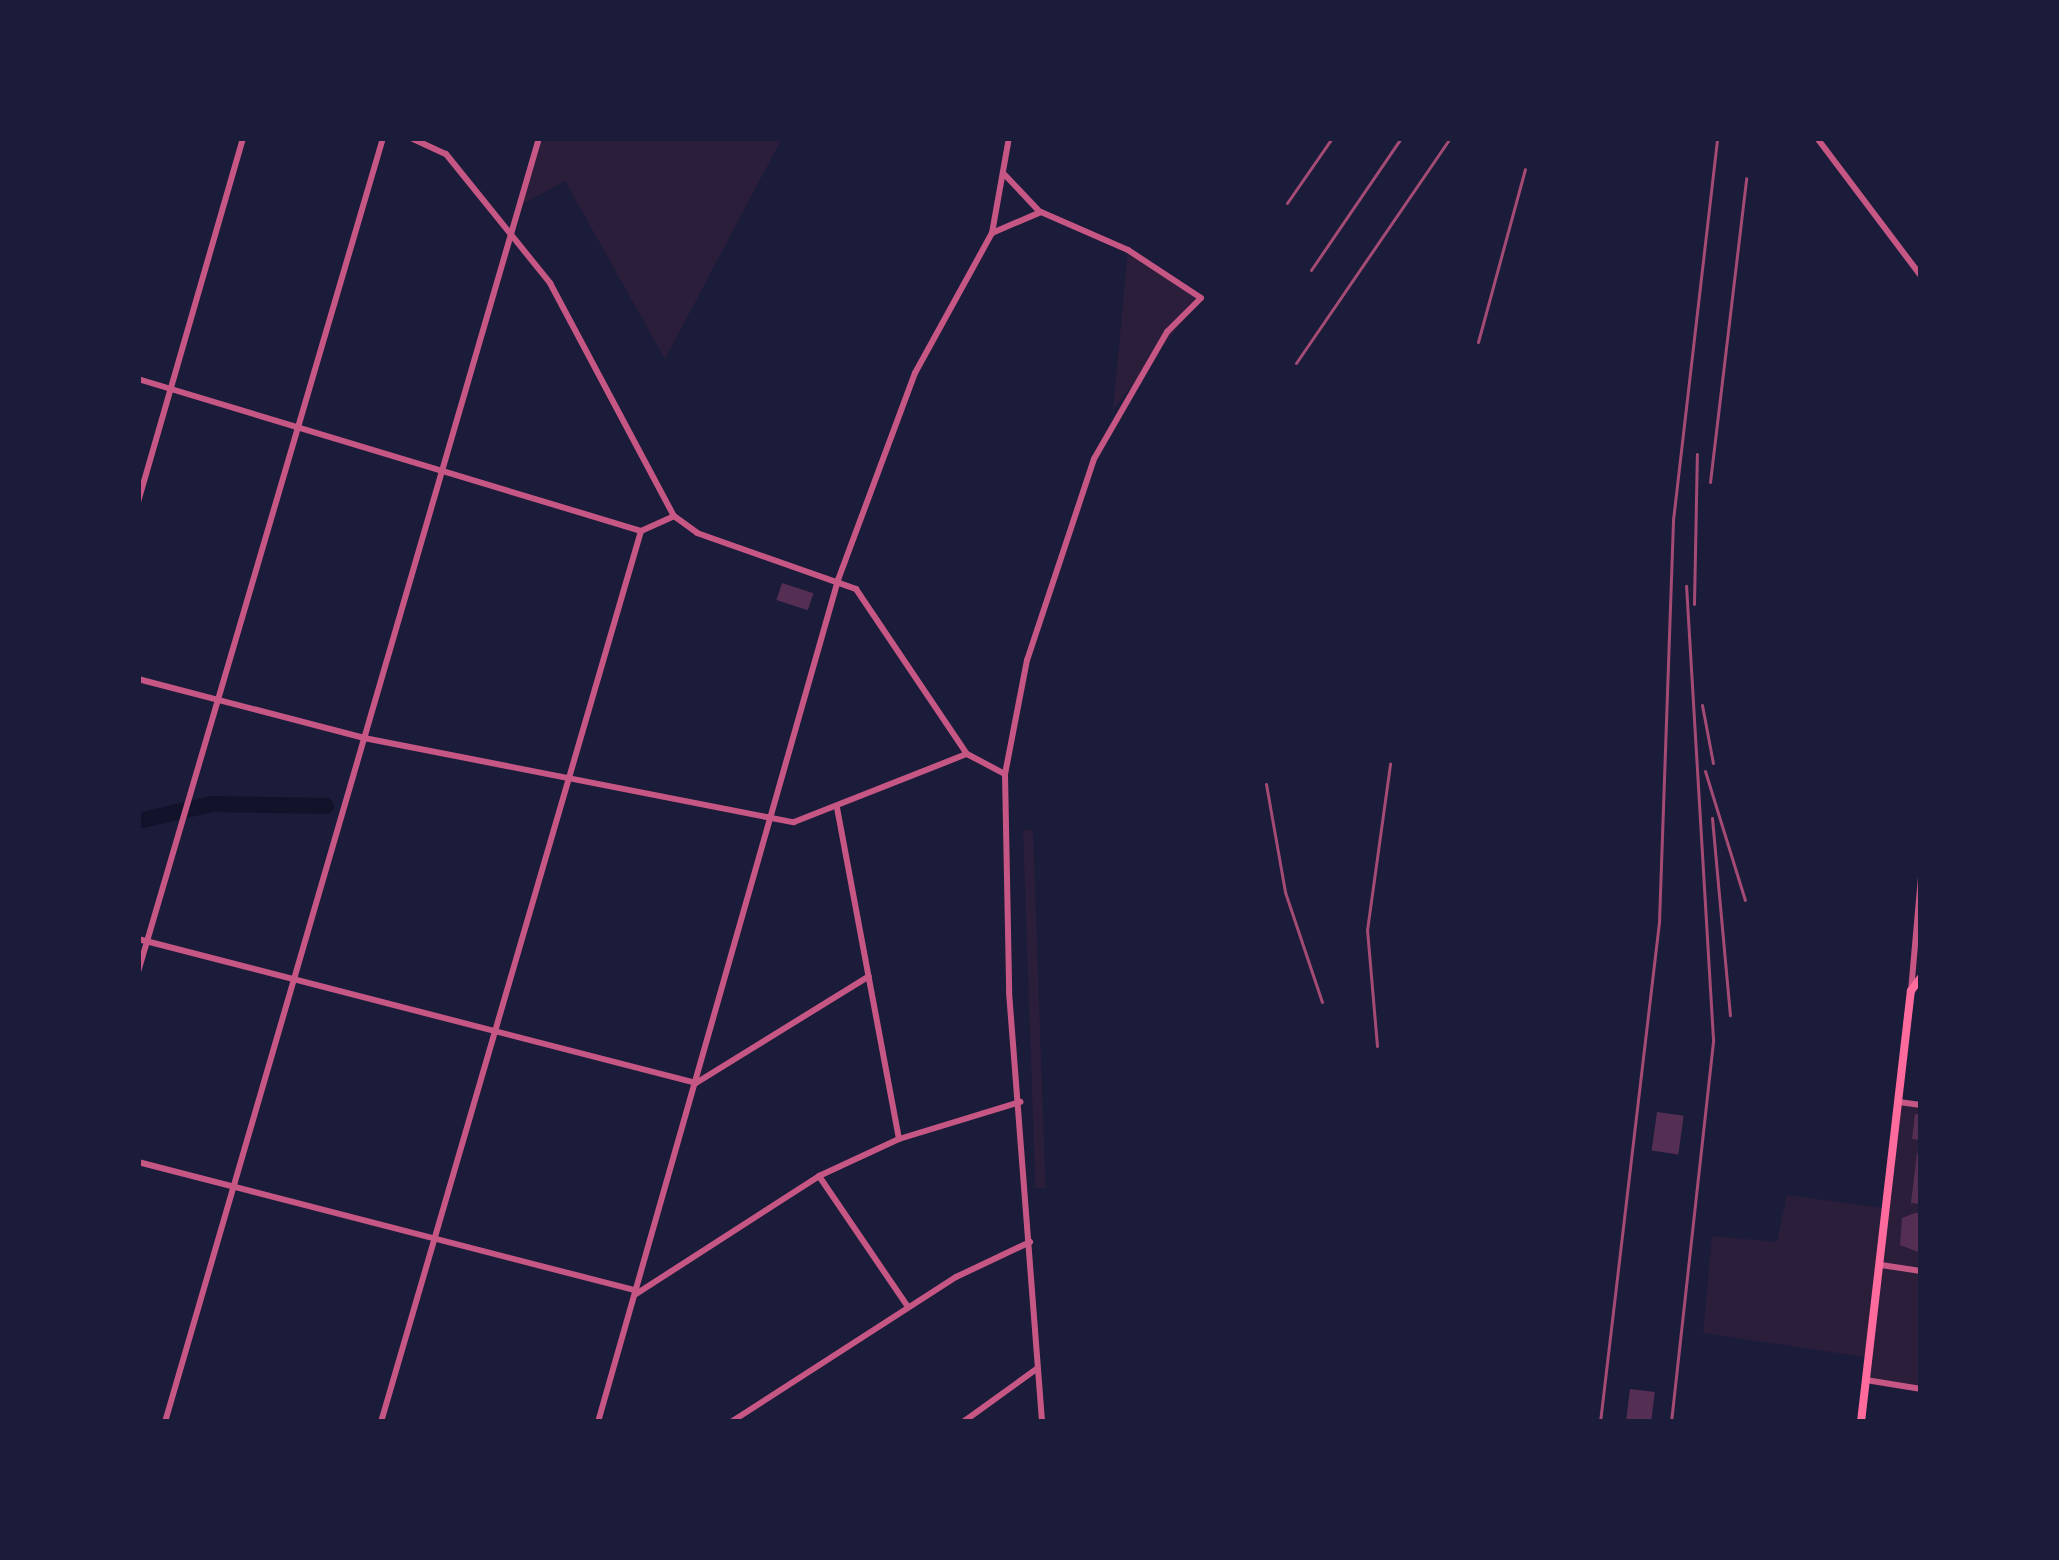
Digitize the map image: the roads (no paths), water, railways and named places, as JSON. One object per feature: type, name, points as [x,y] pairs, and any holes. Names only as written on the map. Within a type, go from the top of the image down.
[{"type":"main road","points":[[1861,1422],[1911,991],[1921,977]]},
{"type":"street","points":[[138,502],[243,138]]},
{"type":"street","points":[[138,973],[143,940],[220,699],[296,424],[383,138]]},
{"type":"street","points":[[411,138],[446,154],[550,283],[674,516],[768,561],[856,589],[967,754],[1005,774]]},
{"type":"street","points":[[166,1422],[539,138]]},
{"type":"street","points":[[598,1422],[838,580],[915,373],[992,233],[1009,138]]},
{"type":"street","points":[[1817,138],[1921,275]]},
{"type":"street","points":[[1005,175],[1041,212],[1128,250],[1201,298],[1167,332],[1094,459],[1027,660],[1005,774],[1009,992],[1042,1422]]},
{"type":"street","points":[[992,233],[1041,212]]},
{"type":"street","points":[[138,379],[640,531],[674,516]]},
{"type":"street","points":[[381,1422],[640,531]]},
{"type":"street","points":[[138,679],[364,738],[794,822],[967,754]]},
{"type":"street","points":[[837,807],[899,1139]]},
{"type":"street","points":[[1911,991],[1921,876]]},
{"type":"street","points":[[143,940],[696,1083],[869,976]]},
{"type":"street","points":[[138,1162],[633,1293],[819,1176],[899,1139],[1020,1102]]},
{"type":"street","points":[[1899,1102],[1921,1105]]},
{"type":"street","points":[[819,1176],[908,1307]]},
{"type":"street","points":[[731,1422],[908,1307],[1030,1241]]},
{"type":"street","points":[[1881,1265],[1921,1271]]},
{"type":"street","points":[[963,1422],[1038,1368]]},
{"type":"street","points":[[1866,1380],[1921,1389]]},
{"type":"waterway","points":[[138,821],[212,804],[326,806]]},
{"type":"railway","points":[[1287,203],[1332,138]]},
{"type":"railway","points":[[1311,270],[1401,138]]},
{"type":"railway","points":[[1296,363],[1450,138]]},
{"type":"railway","points":[[1600,1422],[1659,922],[1673,520],[1717,138]]},
{"type":"railway","points":[[1478,342],[1525,169]]},
{"type":"railway","points":[[1710,482],[1746,178]]},
{"type":"railway","points":[[1694,604],[1697,454]]},
{"type":"railway","points":[[1671,1422],[1713,1039],[1686,586]]},
{"type":"railway","points":[[1702,705],[1713,763]]},
{"type":"railway","points":[[1377,1046],[1367,930],[1390,764]]},
{"type":"railway","points":[[1705,771],[1745,900]]},
{"type":"railway","points":[[1266,784],[1285,892],[1322,1002]]},
{"type":"railway","points":[[1712,818],[1730,1015]]}]
